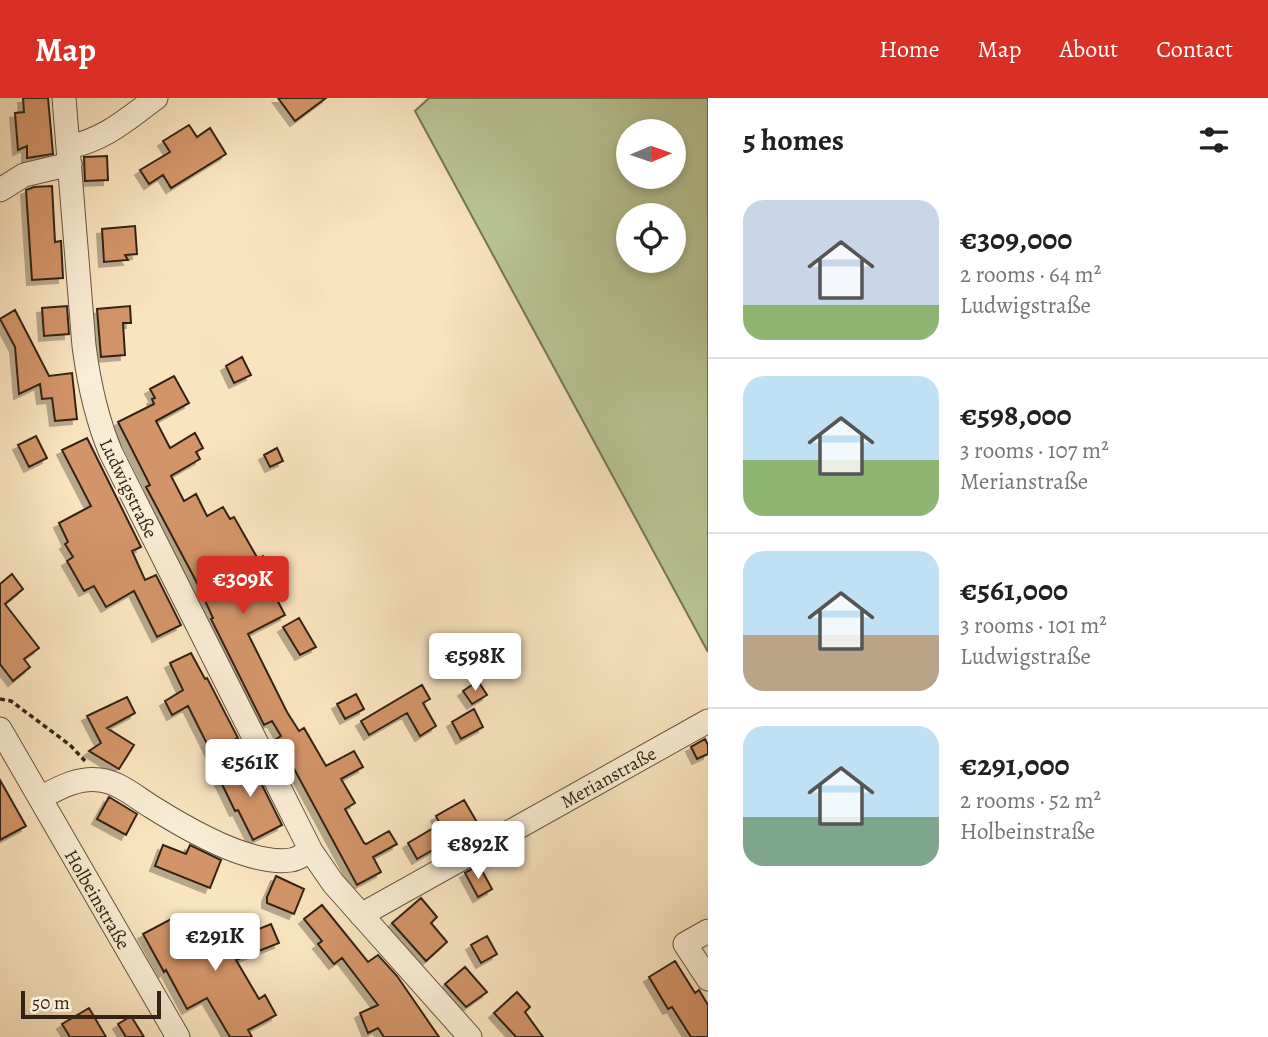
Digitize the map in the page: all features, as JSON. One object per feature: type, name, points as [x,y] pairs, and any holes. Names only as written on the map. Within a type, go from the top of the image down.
[{"type":"street","name":"Ludwigstraße","points":[[64,98],[84,346],[97,421],[311,851],[333,883],[470,1037]]},
{"type":"street","points":[[0,190],[24,175],[51,167],[108,133],[156,98]]},
{"type":"street","name":"Merianstraße","points":[[361,915],[708,721]]},
{"type":"street","name":"Holbeinstraße","points":[[0,729],[178,1037]]},
{"type":"street","points":[[40,798],[62,786],[99,779],[124,789],[205,836],[261,859],[294,860],[311,851]]},
{"type":"street","points":[[708,931],[685,944],[708,979]]},
{"type":"path","points":[[0,699],[11,701],[70,745],[99,779]]},
{"type":"green space","points":[[429,98],[708,98],[708,652],[415,111]]},
{"type":"building","points":[[23,98],[48,98],[53,154],[27,158],[27,146],[18,150],[15,113],[24,112]]},
{"type":"building","points":[[278,98],[326,98],[295,121]]},
{"type":"building","points":[[189,125],[197,137],[210,128],[226,154],[171,188],[163,175],[149,184],[140,170],[170,152],[163,141]]},
{"type":"building","points":[[107,156],[108,180],[85,181],[84,157]]},
{"type":"building","points":[[52,186],[55,242],[61,241],[63,278],[32,280],[26,190]]},
{"type":"building","points":[[135,226],[137,254],[125,255],[128,260],[104,262],[102,229]]},
{"type":"building","points":[[67,306],[69,334],[44,336],[42,308]]},
{"type":"building","points":[[130,306],[131,323],[123,323],[125,355],[101,357],[97,309]]},
{"type":"building","points":[[15,310],[49,376],[72,373],[77,419],[55,421],[52,398],[42,399],[40,384],[19,394],[15,347],[0,319]]},
{"type":"building","points":[[242,357],[251,375],[234,383],[226,366]]},
{"type":"building","points":[[174,376],[189,403],[156,421],[170,448],[195,433],[203,448],[196,452],[200,459],[171,476],[184,501],[196,494],[207,516],[223,507],[230,519],[234,517],[258,559],[263,556],[278,581],[270,586],[285,615],[248,634],[287,712],[299,731],[304,728],[326,766],[354,751],[363,767],[341,779],[355,803],[345,809],[364,843],[389,831],[397,844],[373,857],[381,872],[357,885],[286,754],[282,757],[273,741],[281,736],[272,721],[264,725],[211,619],[213,618],[196,581],[146,487],[150,485],[118,422],[154,404],[152,399],[155,398],[150,389]]},
{"type":"building","points":[[36,436],[47,458],[29,467],[18,445]]},
{"type":"building","points":[[87,438],[141,547],[132,551],[145,580],[156,575],[181,625],[157,637],[134,591],[106,607],[94,586],[84,591],[67,561],[73,557],[65,544],[68,542],[59,523],[91,506],[62,450]]},
{"type":"building","points":[[277,448],[283,461],[270,467],[264,455]]},
{"type":"building","points":[[12,574],[23,589],[5,604],[39,648],[24,659],[30,667],[13,681],[0,664],[0,584]]},
{"type":"building","points":[[299,618],[316,647],[300,655],[283,627]]},
{"type":"building","points":[[191,653],[238,738],[211,752],[188,706],[172,715],[165,701],[183,690],[170,663]]},
{"type":"building","points":[[478,681],[487,695],[472,704],[463,691]]},
{"type":"building","points":[[422,685],[430,699],[423,703],[436,726],[420,736],[407,713],[369,735],[361,721]]},
{"type":"building","points":[[356,694],[364,709],[345,719],[337,704]]},
{"type":"building","points":[[127,697],[135,713],[107,728],[134,745],[119,769],[89,751],[101,743],[87,716]]},
{"type":"building","points":[[474,709],[483,727],[461,739],[452,722]]},
{"type":"building","points":[[705,739],[708,754],[697,759],[691,747]]},
{"type":"building","points":[[248,757],[282,825],[253,840],[218,776]]},
{"type":"building","points":[[0,780],[26,826],[0,840]]},
{"type":"building","points":[[109,797],[137,814],[126,835],[97,819]]},
{"type":"building","points":[[464,800],[478,824],[417,859],[408,843],[440,824],[436,816]]},
{"type":"building","points":[[163,845],[186,854],[190,845],[221,860],[210,888],[155,866]]},
{"type":"building","points":[[479,865],[492,889],[478,897],[465,873]]},
{"type":"building","points":[[276,876],[304,889],[294,914],[267,903]]},
{"type":"building","points":[[421,898],[437,917],[431,923],[447,942],[426,961],[392,923]]},
{"type":"building","points":[[322,905],[368,962],[378,955],[397,976],[439,1037],[384,1037],[378,1028],[368,1033],[360,1013],[378,1005],[342,958],[334,964],[318,944],[322,941],[304,919]]},
{"type":"building","points":[[173,918],[189,947],[226,927],[232,940],[271,924],[279,943],[236,960],[259,999],[265,995],[276,1015],[248,1030],[252,1037],[230,1037],[207,998],[187,1009],[143,934]]},
{"type":"building","points":[[487,936],[497,954],[481,963],[471,945]]},
{"type":"building","points":[[675,961],[695,993],[699,990],[708,1005],[708,1037],[691,1037],[672,1007],[668,1009],[649,977]]},
{"type":"building","points":[[465,967],[487,992],[466,1007],[445,984]]},
{"type":"building","points":[[517,992],[530,1007],[525,1012],[543,1037],[516,1037],[494,1013]]},
{"type":"building","points":[[89,1008],[106,1037],[70,1037],[62,1024]]},
{"type":"building","points":[[131,1016],[144,1037],[126,1037],[118,1024]]}]
